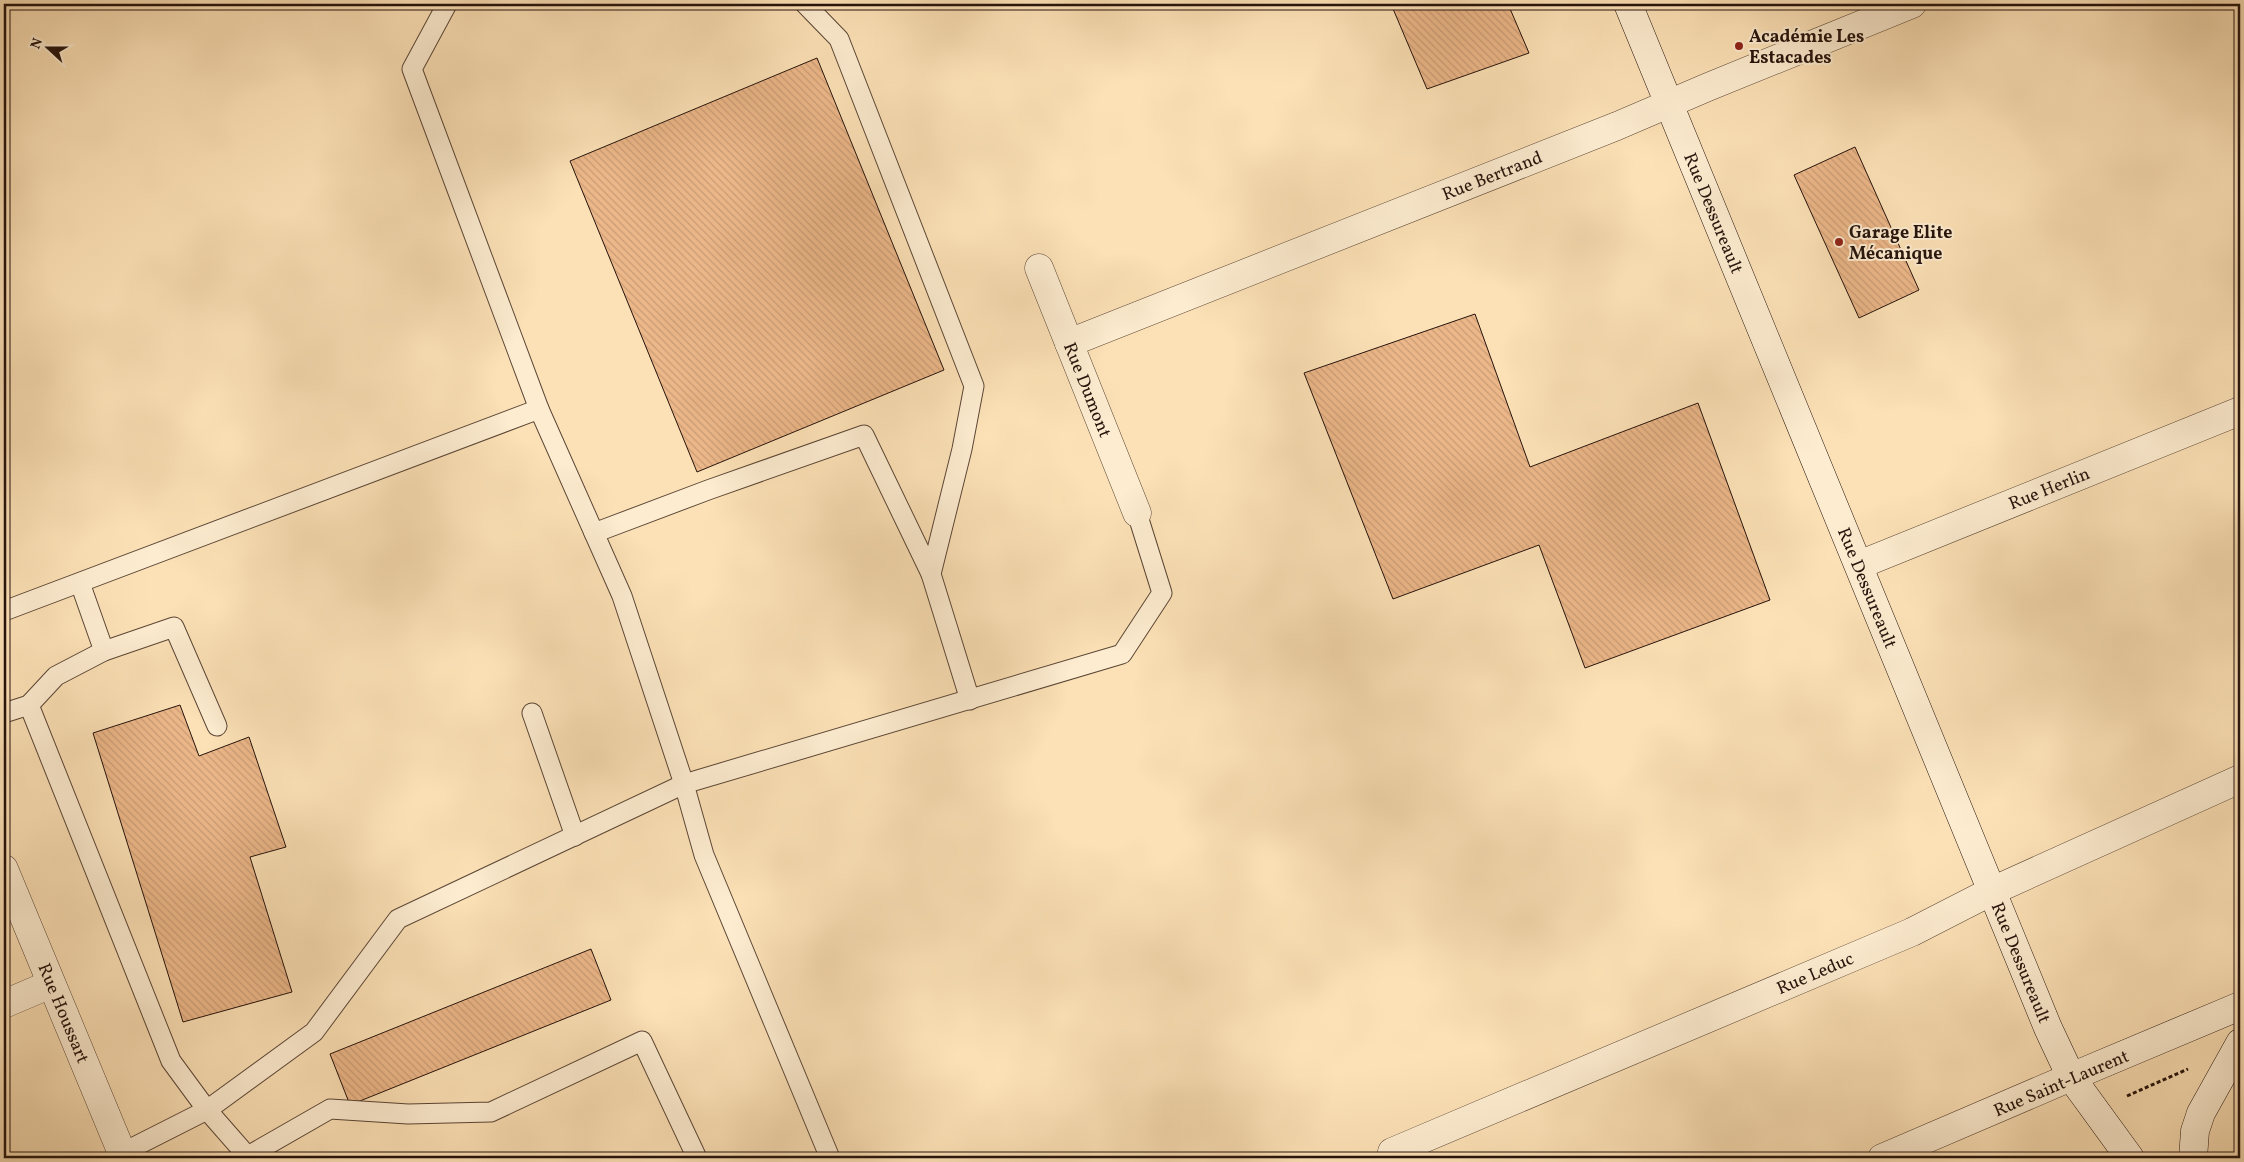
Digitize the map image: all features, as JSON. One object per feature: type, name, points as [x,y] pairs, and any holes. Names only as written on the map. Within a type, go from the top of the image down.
[{"type":"street","name":"Rue Dessureault","points":[[1628,4],[2048,1028],[2071,1077],[2130,1158]]},
{"type":"street","name":"Rue Bertrand","points":[[1069,343],[1669,104],[1912,4]]},
{"type":"street","name":"Rue Dumont","points":[[1039,268],[1137,513]]},
{"type":"street","name":"Rue Herlin","points":[[1859,565],[2240,411]]},
{"type":"street","name":"Rue Leduc","points":[[1395,1158],[1392,1152],[1912,932],[1992,891],[2240,779]]},
{"type":"street","name":"Rue Houssart","points":[[4,869],[123,1155]]},
{"type":"street","points":[[4,1004],[51,984]]},
{"type":"street","name":"Rue Saint-Laurent","points":[[1882,1158],[2240,1006]]},
{"type":"street","points":[[2193,1158],[2195,1131],[2201,1112],[2240,1043]]},
{"type":"lane","points":[[805,4],[839,39],[974,386],[962,449],[931,574]]},
{"type":"lane","points":[[446,6],[412,69],[539,409],[622,596],[684,784],[704,855],[830,1158]]},
{"type":"lane","points":[[4,611],[539,409]]},
{"type":"lane","points":[[594,533],[708,490],[864,435],[931,574],[970,700]]},
{"type":"lane","points":[[123,1155],[207,1110],[314,1032],[398,919],[684,784],[1122,654],[1162,593],[1137,513]]},
{"type":"lane","points":[[80,583],[104,651]]},
{"type":"lane","points":[[4,713],[28,705],[56,676],[104,651],[174,627],[217,726]]},
{"type":"lane","points":[[28,705],[171,1061],[207,1110],[249,1157],[330,1109],[408,1114],[491,1112],[642,1041],[697,1158]]},
{"type":"lane","points":[[532,713],[575,836]]},
{"type":"path","points":[[2127,1096],[2196,1066]]},
{"type":"building","points":[[1391,4],[1508,4],[1529,53],[1427,89]]},
{"type":"building","points":[[817,58],[944,370],[697,472],[570,161]]},
{"type":"building","points":[[1855,147],[1919,290],[1859,318],[1794,175]]},
{"type":"building","points":[[1475,314],[1530,467],[1698,403],[1770,600],[1585,668],[1539,545],[1393,599],[1304,373]]},
{"type":"building","points":[[180,705],[199,756],[249,737],[286,847],[250,857],[292,992],[183,1022],[93,733]]},
{"type":"building","points":[[591,949],[611,1000],[350,1105],[330,1054]]},
{"type":"place","name":"Académie Les Estacades","points":[[1739,46]]},
{"type":"place","name":"Garage Elite Mécanique","points":[[1839,242]]}]
